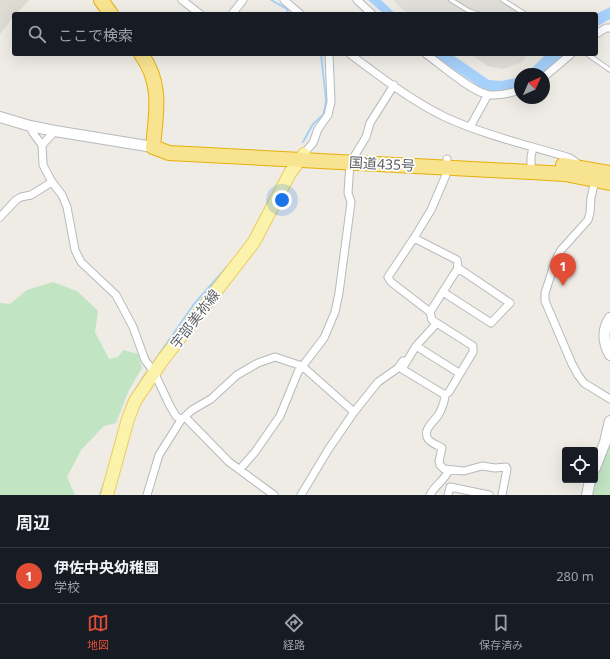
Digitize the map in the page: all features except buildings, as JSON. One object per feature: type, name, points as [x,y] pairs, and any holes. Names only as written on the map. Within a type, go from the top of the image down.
[{"type":"highway","points":[[101,0],[110,12]]},
{"type":"highway","points":[[142,56],[153,75],[156,88],[154,147]]},
{"type":"highway","name":"国道435号","points":[[154,147],[169,153],[584,168],[610,173]]},
{"type":"highway","name":"国道435号","points":[[531,167],[610,183]]},
{"type":"main road","name":"宇部美祢線","points":[[107,495],[128,419],[135,401],[154,372],[254,242],[290,173],[301,157]]},
{"type":"street","points":[[182,0],[197,12]]},
{"type":"street","points":[[233,12],[242,0]]},
{"type":"street","points":[[284,0],[293,3],[299,12]]},
{"type":"street","points":[[357,0],[370,12]]},
{"type":"street","points":[[598,33],[606,28],[610,28]]},
{"type":"street","points":[[301,157],[313,143],[316,134],[328,115],[331,102],[329,56]]},
{"type":"street","points":[[353,56],[414,100],[444,116],[470,127],[570,158],[584,168]]},
{"type":"street","points":[[429,56],[460,79],[486,94],[514,92]]},
{"type":"street","points":[[550,72],[569,56]]},
{"type":"street","points":[[240,469],[255,452],[280,416],[302,366],[324,338],[335,312],[339,293],[351,202],[348,192],[353,159],[366,137],[370,123],[394,86]]},
{"type":"street","points":[[470,127],[486,98],[486,94]]},
{"type":"street","points":[[0,117],[30,126],[154,147]]},
{"type":"street","points":[[30,126],[33,133],[42,145],[43,165],[52,182],[62,195],[67,207],[75,250],[81,262],[116,295],[133,327],[145,360],[154,372],[176,416],[183,419],[229,462],[274,495]]},
{"type":"street","points":[[42,145],[56,131]]},
{"type":"street","points":[[531,167],[533,146]]},
{"type":"street","points":[[447,163],[446,175],[431,210],[388,277],[391,282],[430,312],[432,320],[450,333],[473,346],[473,352],[445,395],[445,399],[439,413],[426,433],[429,440],[442,448],[439,461],[440,466],[444,469],[464,471],[482,466],[495,468],[506,467],[507,469],[502,495]]},
{"type":"street","points":[[595,180],[588,220],[561,250],[556,259],[545,293],[544,301],[578,376],[588,386],[610,399]]},
{"type":"street","points":[[0,217],[16,200],[21,197],[31,195],[52,182]]},
{"type":"street","points":[[414,238],[457,260],[458,268],[430,312]]},
{"type":"street","points":[[443,292],[491,323],[510,303],[458,268]]},
{"type":"street","points":[[610,318],[605,329],[604,339],[610,355]]},
{"type":"street","points":[[437,323],[416,346],[402,369],[445,395]]},
{"type":"street","points":[[416,346],[459,373]]},
{"type":"street","points":[[301,495],[328,450],[354,412],[378,382],[398,368],[406,356],[411,355]]},
{"type":"street","points":[[147,495],[160,455],[183,419],[192,410],[210,399],[237,375],[258,363],[275,357],[302,366],[354,412]]},
{"type":"street","points":[[598,464],[607,450],[610,421]]},
{"type":"street","points":[[430,495],[447,475],[449,470]]},
{"type":"street","points":[[587,495],[589,483]]},
{"type":"street","points":[[448,495],[450,487],[489,495]]},
{"type":"lane","points":[[451,0],[472,12]]},
{"type":"lane","points":[[503,0],[522,12]]},
{"type":"lane","points":[[590,56],[610,70]]},
{"type":"shaded area","points":[[0,0],[29,0],[18,12],[12,12],[12,19],[0,34]]},
{"type":"shaded area","points":[[393,0],[503,0],[522,12],[407,12]]},
{"type":"shaded area","points":[[473,56],[527,56],[522,62],[503,69],[488,66]]},
{"type":"green space","points":[[53,282],[77,291],[98,311],[95,332],[109,359],[118,357],[123,350],[138,354],[142,368],[129,390],[116,423],[104,426],[81,450],[67,477],[75,495],[0,495],[0,303],[10,304],[27,290]]},
{"type":"green space","points":[[610,444],[610,495],[592,495],[595,483],[598,483],[598,474]]},
{"type":"water","points":[[368,0],[381,0],[394,12],[382,12]]},
{"type":"water","points":[[610,7],[610,19],[598,26],[598,13]]},
{"type":"water","points":[[434,56],[454,56],[489,80],[502,81],[514,78],[514,88],[493,91],[483,89]]},
{"type":"water","points":[[544,56],[564,56],[550,68],[532,68]]},
{"type":"waterway","points":[[271,0],[287,9],[288,12]]},
{"type":"waterway","points":[[303,142],[313,124],[323,115],[325,108],[326,100],[321,56]]},
{"type":"waterway","points":[[153,363],[194,304],[227,267]]},
{"type":"waterway","points":[[132,395],[146,373]]},
{"type":"waterway","points":[[126,408],[130,399]]},
{"type":"waterway","points":[[100,495],[104,483]]},
{"type":"place","name":"伊佐中央幼稚園","points":[[563,286]]}]
